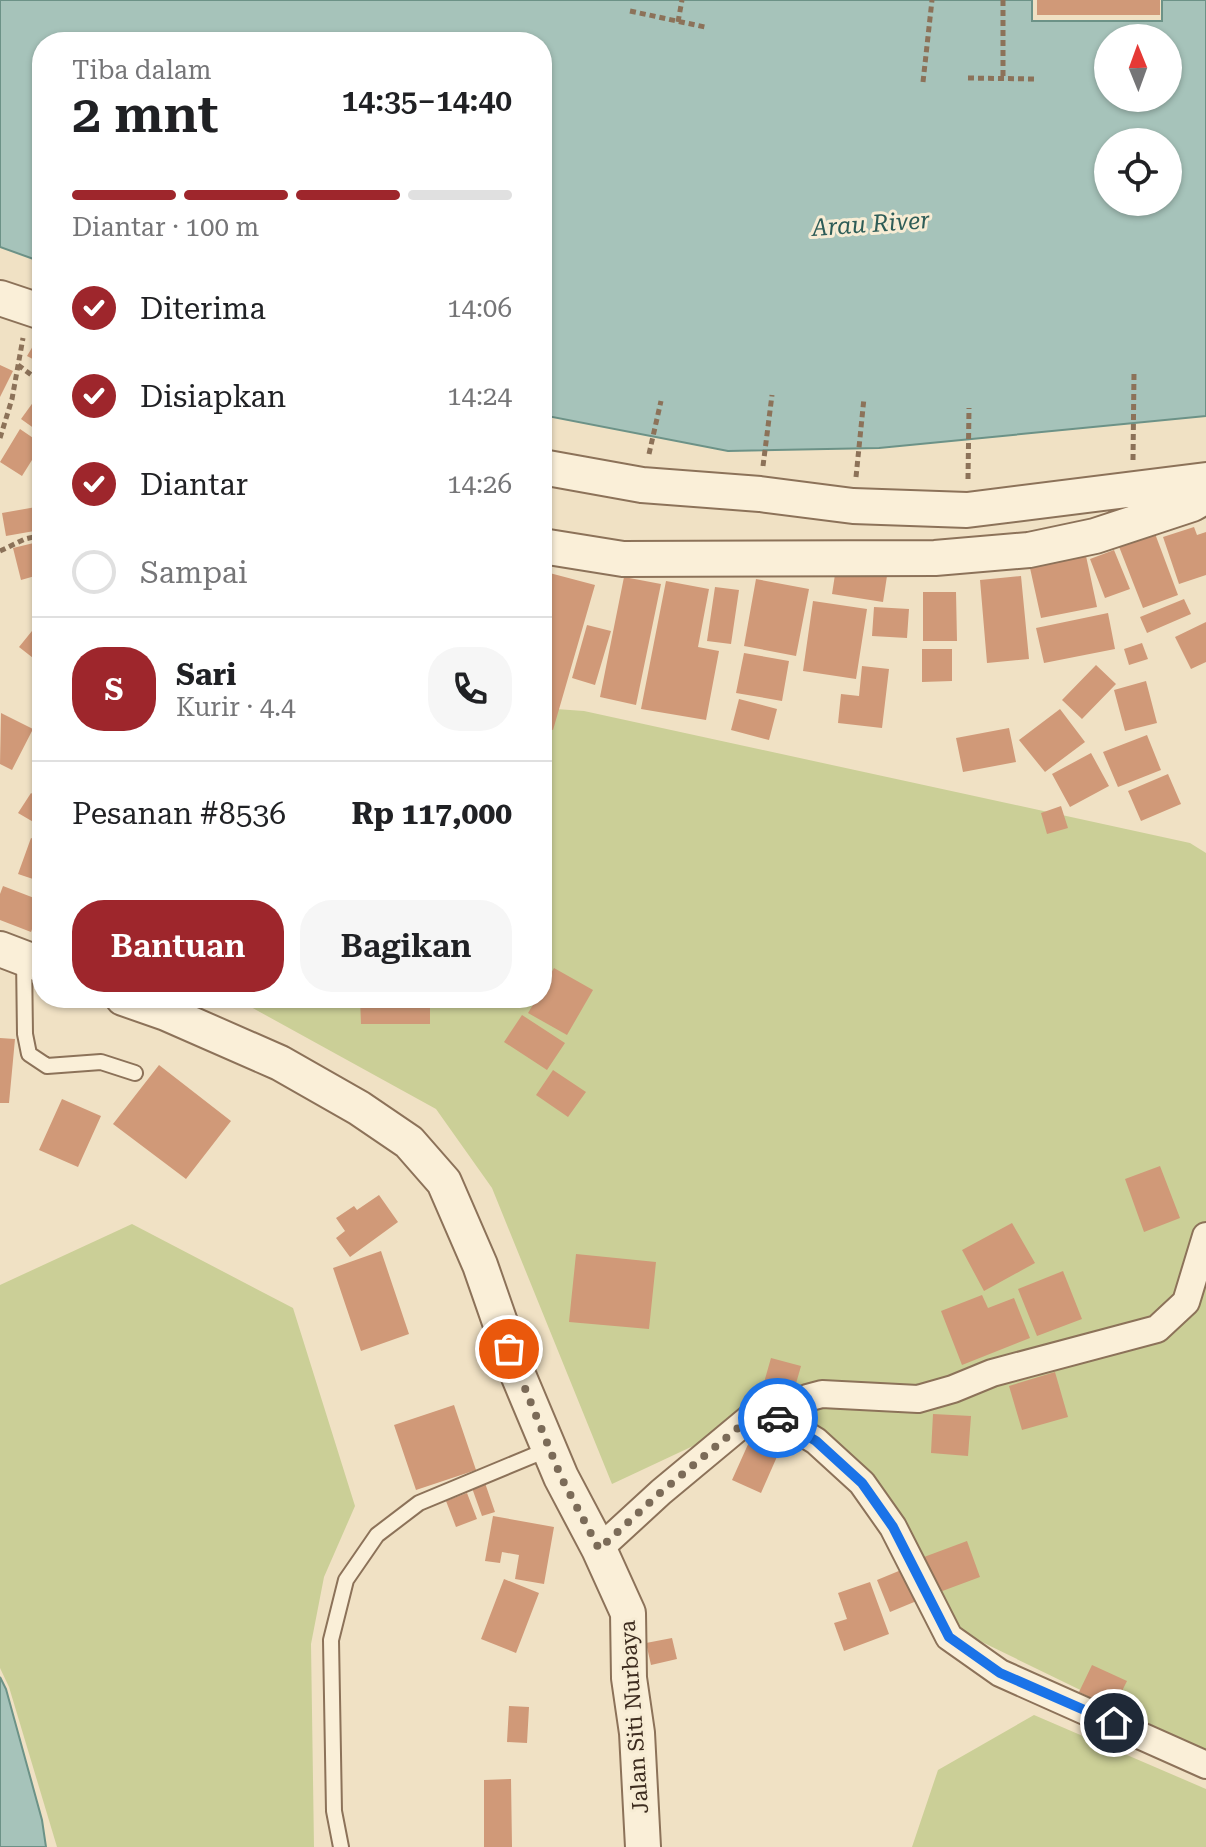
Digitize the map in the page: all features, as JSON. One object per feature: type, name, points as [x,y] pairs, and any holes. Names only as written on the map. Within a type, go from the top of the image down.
[{"type":"street","points":[[552,469],[642,485],[760,494],[853,506],[967,510],[1206,480]]},
{"type":"street","points":[[552,548],[623,559],[935,558],[1029,550],[1095,536],[1192,504],[1206,496]]},
{"type":"street","name":"Jalan Siti Nurbaya","points":[[174,1008],[359,1108],[409,1142],[444,1182],[480,1265],[519,1377],[549,1449],[628,1613],[629,1678],[637,1733],[643,1847]]},
{"type":"street","points":[[783,1421],[807,1398],[822,1394],[918,1399],[992,1373],[1157,1329],[1186,1302],[1206,1236]]},
{"type":"street","points":[[599,1549],[661,1492],[762,1408],[816,1441],[862,1483],[893,1527],[949,1637],[1000,1673],[1206,1765]]},
{"type":"lane","points":[[22,957],[25,1034],[29,1054],[47,1066],[101,1062],[135,1073]]},
{"type":"lane","points":[[341,1847],[334,1811],[331,1640],[346,1580],[377,1535],[419,1503],[549,1449]]},
{"type":"path","points":[[678,22],[682,0]]},
{"type":"path","points":[[923,82],[932,0]]},
{"type":"path","points":[[1003,0],[1003,79]]},
{"type":"path","points":[[630,11],[705,27]]},
{"type":"path","points":[[968,78],[1034,79]]},
{"type":"path","points":[[0,438],[18,365],[23,306]]},
{"type":"path","points":[[18,365],[32,376]]},
{"type":"path","points":[[1132,491],[1134,373]]},
{"type":"path","points":[[760,494],[772,395]]},
{"type":"path","points":[[853,506],[864,398]]},
{"type":"path","points":[[642,485],[661,401]]},
{"type":"path","points":[[967,510],[969,408]]},
{"type":"path","points":[[0,551],[32,539]]},
{"type":"green space","points":[[552,709],[584,711],[1190,843],[1206,853],[1206,1751],[953,1628],[869,1476],[774,1408],[612,1484],[492,1188],[436,1109],[253,1008],[552,1008]]},
{"type":"green space","points":[[132,1224],[293,1308],[355,1506],[324,1577],[311,1644],[314,1847],[57,1847],[9,1687],[0,1668],[0,1285]]},
{"type":"green space","points":[[1034,1715],[1206,1789],[1206,1847],[912,1847],[938,1770]]},
{"type":"water","name":"Arau River","points":[[0,0],[1032,0],[1032,21],[1162,21],[1162,0],[1206,0],[1206,416],[879,448],[728,451],[552,417],[552,32],[32,32],[32,258],[0,247]]},
{"type":"water","points":[[0,1677],[42,1820],[46,1847],[0,1847]]},
{"type":"building","points":[[1037,0],[1160,0],[1160,15],[1037,15]]},
{"type":"building","points":[[0,365],[13,371],[0,397]]},
{"type":"building","points":[[32,404],[32,427],[21,419]]},
{"type":"building","points":[[20,429],[32,437],[32,460],[22,476],[0,462]]},
{"type":"building","points":[[32,508],[32,531],[6,536],[2,513]]},
{"type":"building","points":[[1194,527],[1197,535],[1206,532],[1206,575],[1179,584],[1163,537]]},
{"type":"building","points":[[1154,531],[1178,595],[1143,608],[1118,544]]},
{"type":"building","points":[[32,543],[32,577],[21,580],[13,548]]},
{"type":"building","points":[[1114,550],[1130,589],[1105,598],[1090,559]]},
{"type":"building","points":[[1086,556],[1097,607],[1041,618],[1030,568]]},
{"type":"building","points":[[836,568],[887,576],[883,602],[832,594]]},
{"type":"building","points":[[552,574],[595,585],[552,730]]},
{"type":"building","points":[[1021,576],[1029,659],[987,663],[980,580]]},
{"type":"building","points":[[624,577],[661,584],[636,705],[600,697]]},
{"type":"building","points":[[756,579],[809,589],[796,656],[744,646]]},
{"type":"building","points":[[666,581],[709,589],[698,647],[719,651],[706,720],[641,709]]},
{"type":"building","points":[[715,587],[739,590],[731,644],[707,641]]},
{"type":"building","points":[[923,592],[956,592],[957,641],[923,641]]},
{"type":"building","points":[[1184,599],[1191,614],[1147,633],[1140,617]]},
{"type":"building","points":[[813,601],[867,609],[856,679],[803,671]]},
{"type":"building","points":[[874,607],[909,609],[907,638],[872,636]]},
{"type":"building","points":[[1108,613],[1115,649],[1044,663],[1036,628]]},
{"type":"building","points":[[1206,622],[1206,662],[1191,669],[1175,637]]},
{"type":"building","points":[[587,625],[611,631],[595,685],[572,678]]},
{"type":"building","points":[[32,631],[32,657],[19,647]]},
{"type":"building","points":[[1142,643],[1148,659],[1129,665],[1124,649]]},
{"type":"building","points":[[922,649],[952,649],[952,681],[922,682]]},
{"type":"building","points":[[744,653],[789,661],[782,701],[736,693]]},
{"type":"building","points":[[1096,665],[1116,684],[1082,719],[1062,700]]},
{"type":"building","points":[[862,666],[889,669],[882,728],[838,723],[841,694],[859,696]]},
{"type":"building","points":[[1146,681],[1157,723],[1125,731],[1114,690]]},
{"type":"building","points":[[739,699],[777,709],[769,740],[731,730]]},
{"type":"building","points":[[1060,709],[1085,742],[1045,772],[1019,740]]},
{"type":"building","points":[[1,713],[32,731],[12,770],[0,764]]},
{"type":"building","points":[[1009,728],[1016,762],[963,772],[956,738]]},
{"type":"building","points":[[1147,735],[1161,770],[1118,787],[1103,752]]},
{"type":"building","points":[[1091,753],[1109,786],[1070,807],[1052,774]]},
{"type":"building","points":[[1168,774],[1181,804],[1141,821],[1128,791]]},
{"type":"building","points":[[31,793],[32,794],[32,821],[18,813]]},
{"type":"building","points":[[1061,806],[1068,828],[1047,834],[1041,813]]},
{"type":"building","points":[[31,838],[32,838],[32,879],[18,874]]},
{"type":"building","points":[[3,886],[32,897],[31,932],[0,920]]},
{"type":"building","points":[[554,968],[593,990],[567,1035],[528,1013],[531,1008],[552,1008]]},
{"type":"building","points":[[360,1008],[430,1008],[430,1024],[361,1024]]},
{"type":"building","points":[[522,1015],[565,1043],[547,1070],[504,1042]]},
{"type":"building","points":[[0,1038],[15,1039],[9,1103],[0,1103]]},
{"type":"building","points":[[159,1065],[231,1121],[186,1179],[113,1124]]},
{"type":"building","points":[[553,1070],[586,1092],[568,1117],[536,1095]]},
{"type":"building","points":[[62,1099],[101,1116],[78,1167],[39,1150]]},
{"type":"building","points":[[1160,1166],[1180,1218],[1144,1232],[1125,1179]]},
{"type":"building","points":[[379,1195],[398,1222],[350,1257],[336,1238],[345,1231],[336,1218],[354,1206],[357,1210]]},
{"type":"building","points":[[1012,1223],[1035,1263],[984,1291],[962,1250]]},
{"type":"building","points":[[381,1251],[409,1334],[361,1351],[333,1268]]},
{"type":"building","points":[[576,1254],[656,1262],[649,1329],[569,1322]]},
{"type":"building","points":[[1063,1271],[1082,1319],[1037,1336],[1018,1289]]},
{"type":"building","points":[[982,1295],[988,1308],[1014,1298],[1030,1338],[962,1365],[941,1311]]},
{"type":"building","points":[[771,1358],[801,1366],[791,1401],[761,1393]]},
{"type":"building","points":[[1055,1372],[1068,1417],[1022,1430],[1009,1386]]},
{"type":"building","points":[[454,1405],[476,1470],[416,1490],[394,1425]]},
{"type":"building","points":[[933,1414],[971,1416],[968,1456],[931,1453]]},
{"type":"building","points":[[754,1431],[783,1443],[761,1493],[732,1480]]},
{"type":"building","points":[[485,1483],[495,1512],[482,1516],[472,1488]]},
{"type":"building","points":[[467,1493],[477,1519],[456,1527],[446,1501]]},
{"type":"building","points":[[493,1516],[554,1527],[544,1584],[515,1579],[519,1555],[502,1552],[500,1563],[485,1561]]},
{"type":"building","points":[[967,1541],[980,1577],[937,1593],[924,1557]]},
{"type":"building","points":[[906,1568],[919,1600],[890,1612],[877,1580]]},
{"type":"building","points":[[504,1579],[539,1593],[516,1653],[481,1639]]},
{"type":"building","points":[[870,1582],[889,1634],[844,1651],[834,1623],[847,1619],[838,1593]]},
{"type":"building","points":[[672,1638],[677,1659],[651,1665],[646,1643]]},
{"type":"building","points":[[1092,1665],[1127,1681],[1113,1709],[1079,1692]]},
{"type":"building","points":[[509,1706],[529,1707],[527,1743],[507,1742]]},
{"type":"building","points":[[511,1779],[512,1847],[484,1847],[484,1780]]},
{"type":"way so far","points":[[509,1349],[561,1477],[599,1549],[661,1492],[762,1408],[778,1418]]},
{"type":"route","points":[[778,1418],[816,1441],[862,1483],[893,1527],[949,1637],[1000,1673],[1114,1723]]}]
